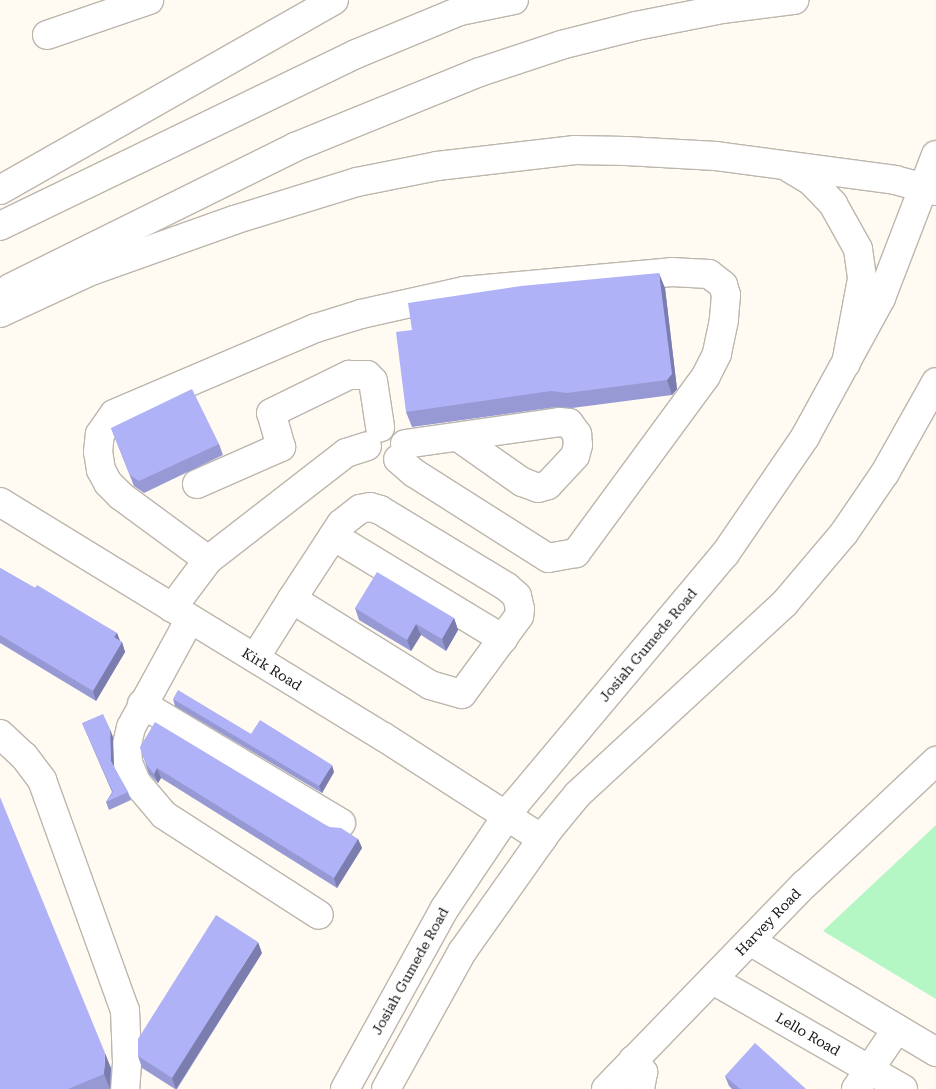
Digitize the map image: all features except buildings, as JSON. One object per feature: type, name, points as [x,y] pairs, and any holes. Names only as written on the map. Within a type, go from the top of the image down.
[{"type":"main road","points":[[47,35],[149,0]]},
{"type":"main road","points":[[0,190],[334,0]]},
{"type":"main road","points":[[0,226],[356,54],[460,11],[514,0]]},
{"type":"main road","points":[[0,294],[295,147],[480,72],[561,44],[636,26],[722,9],[794,0]]},
{"type":"main road","points":[[0,313],[91,271],[234,220],[357,182],[437,166],[583,150],[716,156],[788,168],[895,180],[931,189]]},
{"type":"main road","name":"Josiah Gumede Road","points":[[345,1089],[445,908],[507,816],[725,554],[805,438],[881,298],[931,189],[936,155]]},
{"type":"main road","points":[[788,168],[811,181],[832,204],[858,249],[862,279],[846,364]]},
{"type":"main road","points":[[208,560],[121,496],[108,483],[101,470],[98,452],[100,434],[114,414],[316,328],[361,314],[464,291],[671,272],[709,274],[723,285],[726,295],[724,320],[717,354],[706,376],[576,553],[548,558],[414,473],[402,451]]},
{"type":"main road","points":[[197,484],[281,447],[271,413],[349,375],[366,375],[373,381],[375,461],[391,463],[402,451],[458,438]]},
{"type":"main road","points":[[386,1089],[462,952],[542,839],[578,794],[784,604],[849,526],[885,473],[936,382]]},
{"type":"main road","points":[[319,915],[164,816],[136,782],[128,763],[127,746],[132,727],[181,613],[208,560],[346,453],[374,437]]},
{"type":"main road","name":"Kirk Road","points":[[0,502],[255,658],[542,839]]},
{"type":"main road","points":[[255,658],[292,599],[333,536],[340,524],[360,509],[380,510],[508,587],[517,596],[518,616],[466,692],[454,694],[430,685],[292,599]]},
{"type":"main road","points":[[333,536],[503,639]]},
{"type":"main road","points":[[142,704],[341,823]]},
{"type":"main road","points":[[0,734],[24,756],[42,780],[125,1010],[127,1063],[125,1089]]},
{"type":"main road","name":"Harvey Road","points":[[606,1089],[805,884],[936,761]]},
{"type":"main road","points":[[750,941],[936,1052]]},
{"type":"main road","name":"Lello Road","points":[[713,980],[862,1079],[903,1089]]},
{"type":"main road","points":[[862,1079],[897,1029]]},
{"type":"main road","points":[[633,1060],[643,1072],[640,1089]]},
{"type":"green space","points":[[936,825],[936,999],[823,931]]}]
